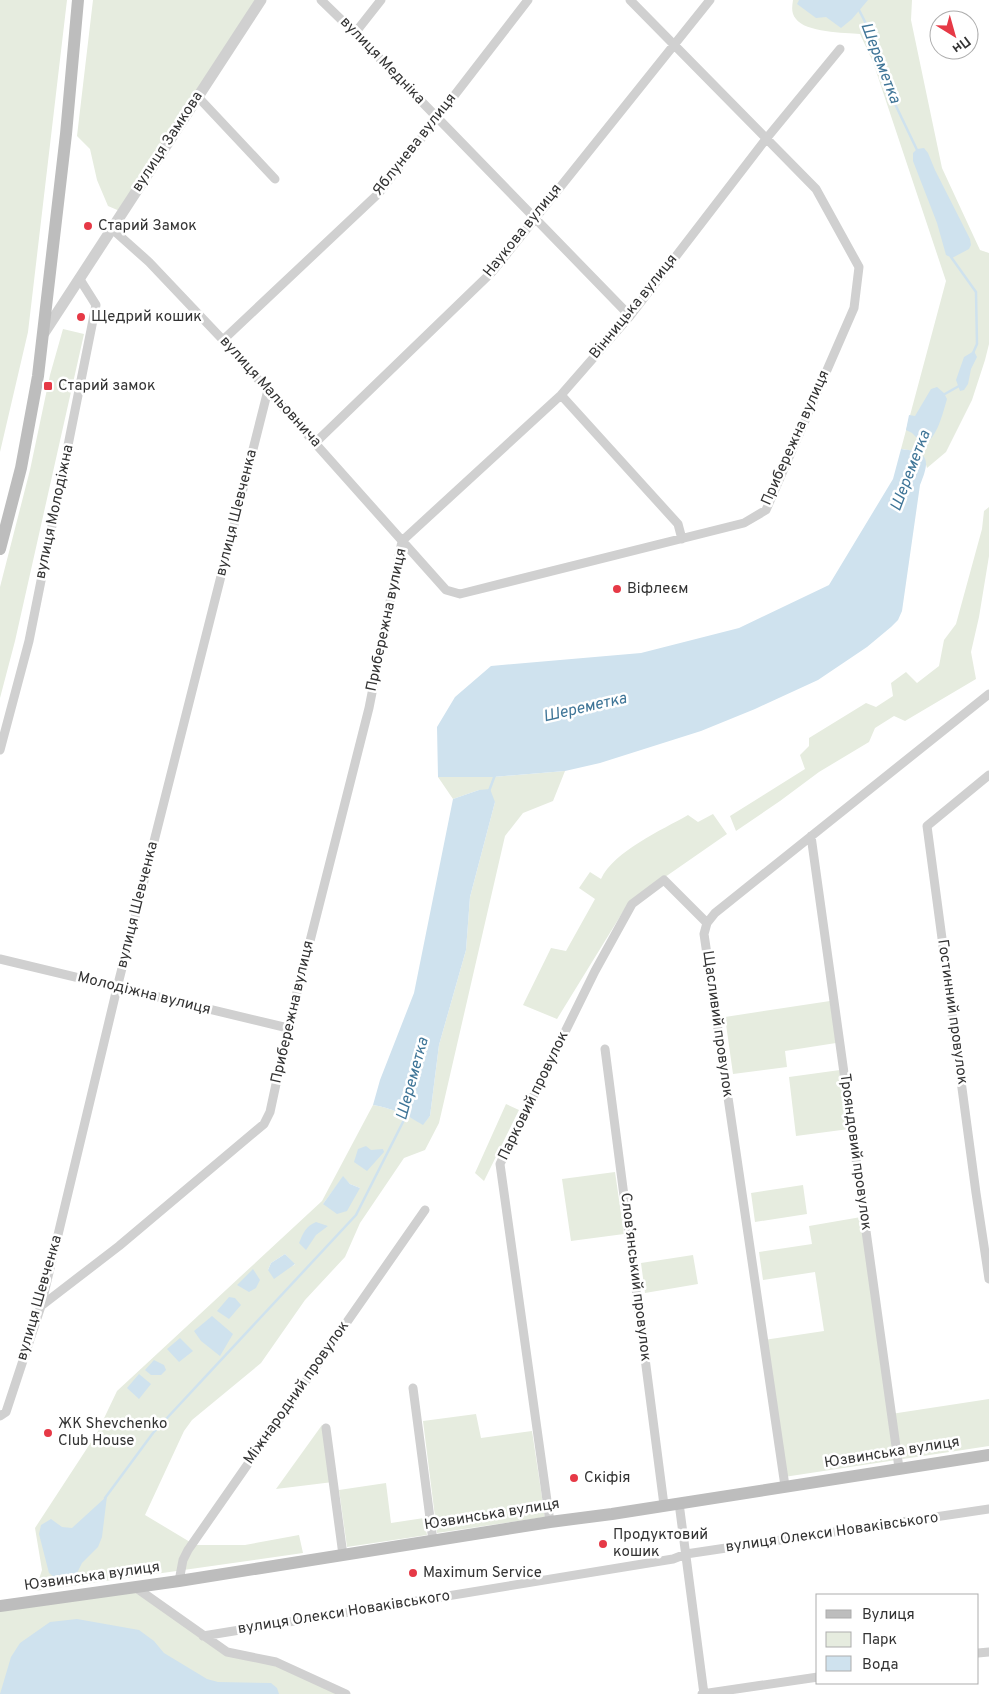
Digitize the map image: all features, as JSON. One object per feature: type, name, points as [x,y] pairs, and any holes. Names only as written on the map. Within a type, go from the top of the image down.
[{"type":"main road","points":[[0,549],[21,468],[38,376],[66,134],[78,0]]},
{"type":"main road","name":"Юзвинська вулиця","points":[[0,1606],[179,1581],[989,1455]]},
{"type":"street","name":"вулиця Замкова","points":[[44,333],[261,0]]},
{"type":"street","name":"вулиця Медніка","points":[[321,0],[355,32],[630,316]]},
{"type":"street","points":[[355,32],[381,0]]},
{"type":"street","name":"Яблунева вулиця","points":[[223,340],[379,193],[528,0]]},
{"type":"street","name":"Прибережна вулиця","points":[[402,541],[446,590],[460,594],[744,523],[766,510],[854,308],[859,267],[816,189],[630,0]]},
{"type":"street","name":"Наукова вулиця","points":[[315,443],[493,271],[710,0]]},
{"type":"street","name":"Вінницька вулиця","points":[[402,541],[561,396],[630,316],[766,139],[840,49]]},
{"type":"street","points":[[198,97],[276,180]]},
{"type":"street","name":"вулиця Мальовнича","points":[[111,228],[149,262],[223,340],[402,541]]},
{"type":"street","name":"вулиця Молодіжна","points":[[0,750],[29,641],[95,313],[96,305],[77,281]]},
{"type":"street","name":"вулиця Шевченка","points":[[0,1416],[6,1412],[42,1306],[117,988],[268,390]]},
{"type":"street","points":[[561,396],[678,524],[682,539]]},
{"type":"street","name":"Прибережна вулиця","points":[[42,1306],[119,1246],[264,1124],[270,1112],[288,1028],[369,708],[402,541]]},
{"type":"street","points":[[706,923],[715,913],[989,694]]},
{"type":"street","name":"Гостинний провулок","points":[[989,775],[926,826],[974,1183],[989,1279]]},
{"type":"street","name":"Трояндовий провулок","points":[[811,836],[899,1468]]},
{"type":"street","name":"Парковий провулок","points":[[550,1522],[500,1164],[595,971],[632,904],[664,880],[706,923]]},
{"type":"street","name":"Щасливий провулок","points":[[706,923],[704,934],[786,1486]]},
{"type":"street","name":"Молодіжна вулиця","points":[[0,958],[117,988],[288,1028]]},
{"type":"street","name":"Словʼянський провулок","points":[[605,1049],[664,1505]]},
{"type":"street","name":"Міжнародний провулок","points":[[179,1581],[183,1560],[188,1550],[426,1210]]},
{"type":"street","points":[[413,1388],[433,1541]]},
{"type":"street","points":[[326,1428],[343,1555]]},
{"type":"street","points":[[679,1503],[703,1694],[816,1677]]},
{"type":"street","name":"вулиця Олекси Новаківського","points":[[203,1636],[673,1559],[686,1554],[989,1510]]},
{"type":"street","points":[[134,1587],[231,1654],[276,1662],[346,1694]]},
{"type":"green space","points":[[0,0],[67,0],[28,332],[0,452]]},
{"type":"green space","points":[[93,0],[261,0],[122,212],[108,206],[97,180],[90,149],[77,136]]},
{"type":"green space","points":[[793,0],[912,0],[911,20],[942,168],[980,250],[989,253],[989,344],[985,360],[972,400],[946,452],[927,468],[924,458],[919,453],[901,449],[946,281],[873,62],[860,34],[826,31],[808,27],[796,19],[793,14]]},
{"type":"green space","points":[[63,329],[84,334],[15,641],[0,698],[0,587],[30,470],[50,375]]},
{"type":"green space","points":[[989,507],[989,556],[971,652],[976,679],[905,721],[894,716],[875,728],[869,742],[819,772],[736,831],[730,816],[805,769],[800,755],[809,746],[809,738],[866,703],[876,707],[893,696],[891,683],[906,672],[917,683],[939,666],[944,640],[956,624],[982,529],[984,511]]},
{"type":"green space","points":[[565,771],[553,801],[523,813],[505,836],[439,1123],[425,1150],[404,1158],[360,1223],[345,1257],[305,1300],[261,1363],[192,1420],[184,1431],[145,1515],[195,1545],[245,1545],[299,1535],[303,1553],[35,1591],[42,1570],[35,1528],[97,1433],[117,1391],[322,1201],[373,1105],[399,1112],[423,1124],[430,1116],[439,1045],[466,950],[470,897],[495,802],[479,790],[453,799],[438,777],[493,777]],"holes":[[[343,1177],[350,1184],[360,1188],[323,1204]],[[285,1254],[295,1265],[268,1270],[271,1263]]]},
{"type":"green space","points":[[713,814],[727,834],[655,884],[624,910],[557,1019],[523,1005],[551,948],[566,951],[595,899],[579,888],[590,872],[601,879],[616,859],[652,834],[688,815],[698,822]]},
{"type":"green space","points":[[830,1001],[836,1043],[785,1051],[787,1067],[733,1074],[725,1017]]},
{"type":"green space","points":[[840,1070],[849,1129],[796,1136],[789,1077]]},
{"type":"green space","points":[[506,1104],[519,1110],[484,1181],[475,1173]]},
{"type":"green space","points":[[615,1172],[624,1234],[571,1241],[562,1179]]},
{"type":"green space","points":[[803,1185],[807,1214],[755,1222],[751,1193]]},
{"type":"green space","points":[[861,1217],[891,1414],[989,1399],[989,1446],[784,1477],[764,1340],[824,1331],[815,1272],[763,1280],[759,1252],[812,1244],[809,1226]]},
{"type":"green space","points":[[693,1255],[698,1284],[645,1293],[641,1263]]},
{"type":"green space","points":[[476,1414],[481,1438],[532,1431],[545,1517],[437,1533],[423,1421]]},
{"type":"green space","points":[[322,1425],[326,1428],[333,1482],[276,1489]]},
{"type":"green space","points":[[386,1483],[391,1523],[424,1518],[427,1535],[347,1547],[339,1490]]},
{"type":"green space","points":[[135,1589],[222,1649],[270,1660],[346,1694],[0,1694],[0,1611]]},
{"type":"water","points":[[799,0],[868,0],[852,19],[841,28],[826,17],[816,18],[797,4]]},
{"type":"water","points":[[924,148],[970,239],[971,245],[969,249],[952,258],[946,255],[937,223],[913,161],[913,153],[917,149]]},
{"type":"water","points":[[974,351],[977,357],[971,369],[968,384],[964,390],[960,391],[956,380],[964,357]]},
{"type":"water","points":[[937,387],[944,393],[947,399],[933,437],[924,445],[912,433],[906,430],[909,415],[915,416],[931,389]]},
{"type":"water","points":[[901,449],[918,452],[925,459],[926,463],[920,485],[902,611],[898,620],[867,647],[818,680],[755,709],[701,731],[600,763],[565,771],[493,777],[438,777],[437,727],[455,697],[491,666],[641,653],[739,628],[829,585],[893,479]]},
{"type":"water","points":[[490,789],[495,802],[470,897],[466,950],[439,1045],[430,1116],[423,1125],[399,1112],[373,1105],[380,1080],[414,993],[453,799],[479,790]]},
{"type":"water","points":[[366,1146],[371,1150],[383,1149],[384,1152],[367,1171],[354,1162],[358,1149]]},
{"type":"water","points":[[343,1176],[350,1184],[360,1188],[347,1211],[337,1214],[323,1204]]},
{"type":"water","points":[[316,1222],[328,1226],[316,1235],[306,1250],[299,1243],[305,1230]]},
{"type":"water","points":[[285,1254],[295,1264],[274,1279],[268,1270],[271,1263]]},
{"type":"water","points":[[253,1269],[260,1280],[256,1288],[249,1292],[237,1285]]},
{"type":"water","points":[[229,1297],[235,1298],[241,1305],[229,1319],[217,1311]]},
{"type":"water","points":[[212,1316],[233,1334],[220,1356],[201,1341],[194,1331]]},
{"type":"water","points":[[180,1338],[193,1351],[179,1362],[167,1349]]},
{"type":"water","points":[[154,1360],[164,1365],[166,1370],[161,1375],[151,1375],[145,1370]]},
{"type":"water","points":[[139,1374],[151,1384],[139,1399],[127,1388]]},
{"type":"water","points":[[107,1496],[102,1537],[98,1547],[82,1563],[76,1575],[67,1580],[54,1577],[49,1573],[39,1534],[41,1525],[51,1519],[62,1527],[72,1528]]},
{"type":"water","points":[[77,1619],[139,1630],[154,1641],[164,1653],[207,1679],[218,1682],[271,1683],[277,1688],[279,1694],[0,1694],[11,1657],[20,1643],[50,1622]]},
{"type":"waterway","name":"Шереметка","points":[[859,10],[879,49],[896,106],[918,152]]},
{"type":"waterway","name":"Шереметка","points":[[951,257],[976,292],[977,344],[973,353]]},
{"type":"waterway","name":"Шереметка","points":[[943,395],[959,386]]},
{"type":"waterway","name":"Шереметка","points":[[916,454],[923,438]]},
{"type":"waterway","name":"Шереметка","points":[[489,791],[495,775]]},
{"type":"waterway","name":"Шереметка","points":[[105,1498],[153,1433],[356,1215],[407,1114]]},
{"type":"place","name":"Старий Замок","points":[[88,226]]},
{"type":"place","name":"Щедрий кошик","points":[[81,317]]},
{"type":"place","name":"Старий замок","points":[[48,386]]},
{"type":"place","name":"Віфлеєм","points":[[617,589]]},
{"type":"place","name":"ЖК Shevchenko Club House","points":[[48,1433]]},
{"type":"place","name":"Скіфія","points":[[574,1478]]},
{"type":"place","name":"Продуктовий кошик","points":[[603,1544]]},
{"type":"place","name":"Maximum Service","points":[[413,1573]]}]
